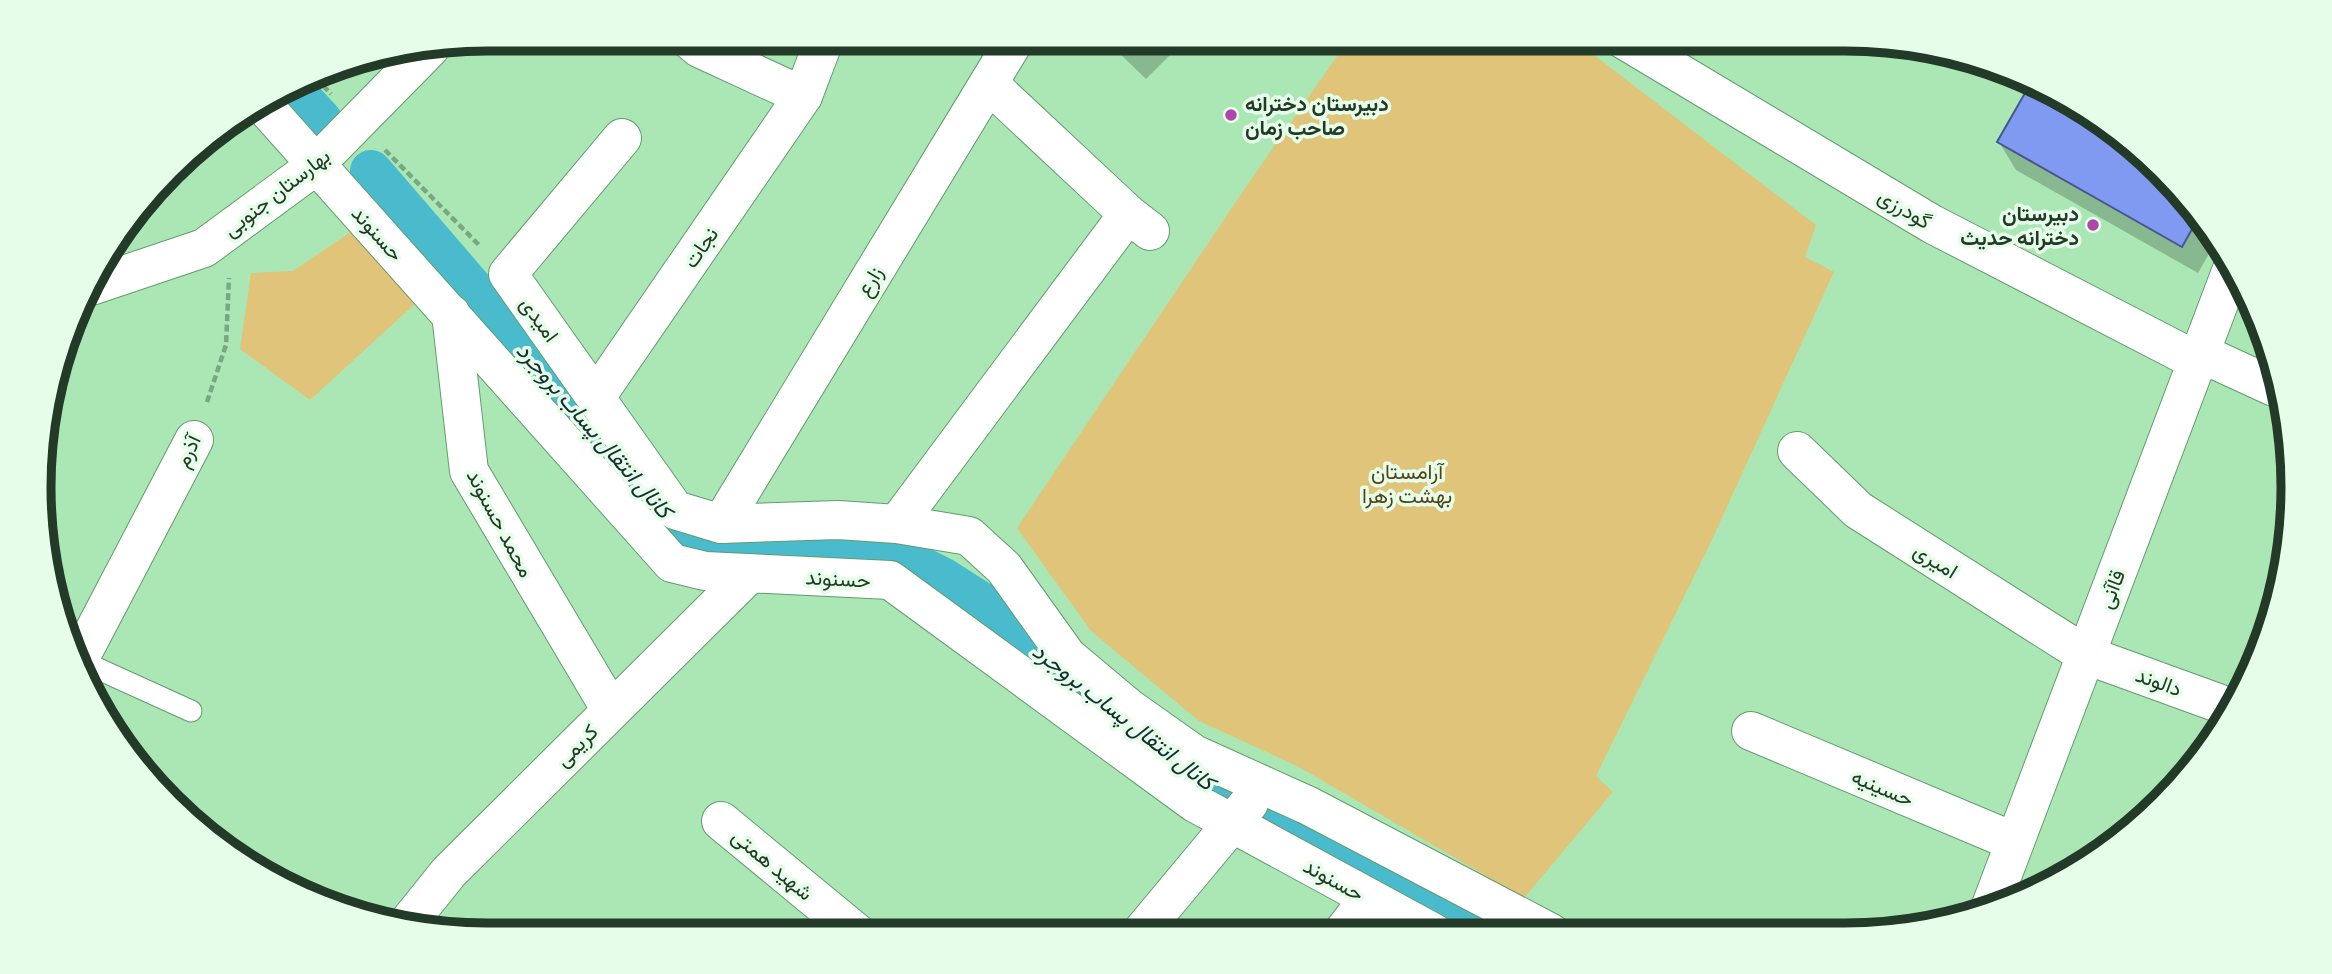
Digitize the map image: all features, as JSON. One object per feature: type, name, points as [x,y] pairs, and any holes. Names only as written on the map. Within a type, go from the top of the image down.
[{"type":"street","points":[[706,51],[803,96]]},
{"type":"street","name":"نجات","points":[[596,397],[803,96],[820,51]]},
{"type":"street","name":"زارع","points":[[721,524],[1008,51]]},
{"type":"street","name":"گودرزی","points":[[1643,51],[1932,224],[2199,357],[2269,385]]},
{"type":"street","name":"بهارستان جنوبی","points":[[102,282],[204,248],[317,164],[423,55]]},
{"type":"street","points":[[897,524],[1139,222],[989,84]]},
{"type":"street","name":"حسنوند","points":[[268,110],[672,563],[705,571],[890,580],[1195,803],[1415,923]]},
{"type":"street","points":[[508,274],[622,138]]},
{"type":"street","name":"امیدی","points":[[508,274],[596,397]]},
{"type":"street","name":"قاآنی","points":[[1994,897],[2228,279]]},
{"type":"street","name":"محمد حسنوند","points":[[451,314],[469,471],[611,710]]},
{"type":"street","points":[[596,397],[676,510],[721,524],[838,520],[897,524],[969,536],[1004,568],[1067,656],[1129,708],[1194,754],[1309,806],[1532,923]]},
{"type":"street","name":"آذرم","points":[[83,652],[194,440]]},
{"type":"street","name":"امیری","points":[[1797,451],[1858,510],[2087,655]]},
{"type":"street","name":"کریمی","points":[[413,917],[449,872],[749,574]]},
{"type":"street","name":"دالوند","points":[[2087,655],[2223,705]]},
{"type":"street","name":"حسینیه","points":[[1751,731],[2015,842]]},
{"type":"street","points":[[1149,923],[1264,786]]},
{"type":"street","name":"شهید همتی","points":[[721,821],[845,923]]},
{"type":"street","points":[[1350,923],[1369,898]]},
{"type":"lane","points":[[89,665],[191,711]]},
{"type":"path","points":[[321,84],[508,274]]},
{"type":"path","name":"آذرم","points":[[194,440],[226,345],[231,228]]},
{"type":"green space","name":"آرامستان بهشت زهرا","points":[[1341,51],[1589,51],[1816,225],[1805,257],[1834,272],[1710,544],[1596,776],[1613,792],[1524,898],[1299,767],[1199,721],[1091,631],[1017,528],[1243,191]]},
{"type":"green space","points":[[352,231],[417,302],[310,400],[240,349],[251,273],[293,271]]},
{"type":"building","points":[[2026,91],[2063,109],[2111,141],[2173,199],[2194,225],[2182,247],[1997,142]]},
{"type":"waterway","name":"کانال انتقال پساب بروجرد","points":[[297,94],[321,120]]},
{"type":"waterway","name":"کانال انتقال پساب بروجرد","points":[[371,171],[670,518],[692,535],[718,543],[894,554],[942,578],[1006,619],[1051,663],[1089,692]]},
{"type":"waterway","name":"کانال انتقال پساب بروجرد","points":[[1160,746],[1229,798]]},
{"type":"waterway","name":"کانال انتقال پساب بروجرد","points":[[1268,816],[1462,923]]},
{"type":"place","name":"دبیرستان دخترانه صاحب زمان","points":[[1231,115]]},
{"type":"place","name":"دبیرستان دخترانه حدیث","points":[[2093,225]]}]
